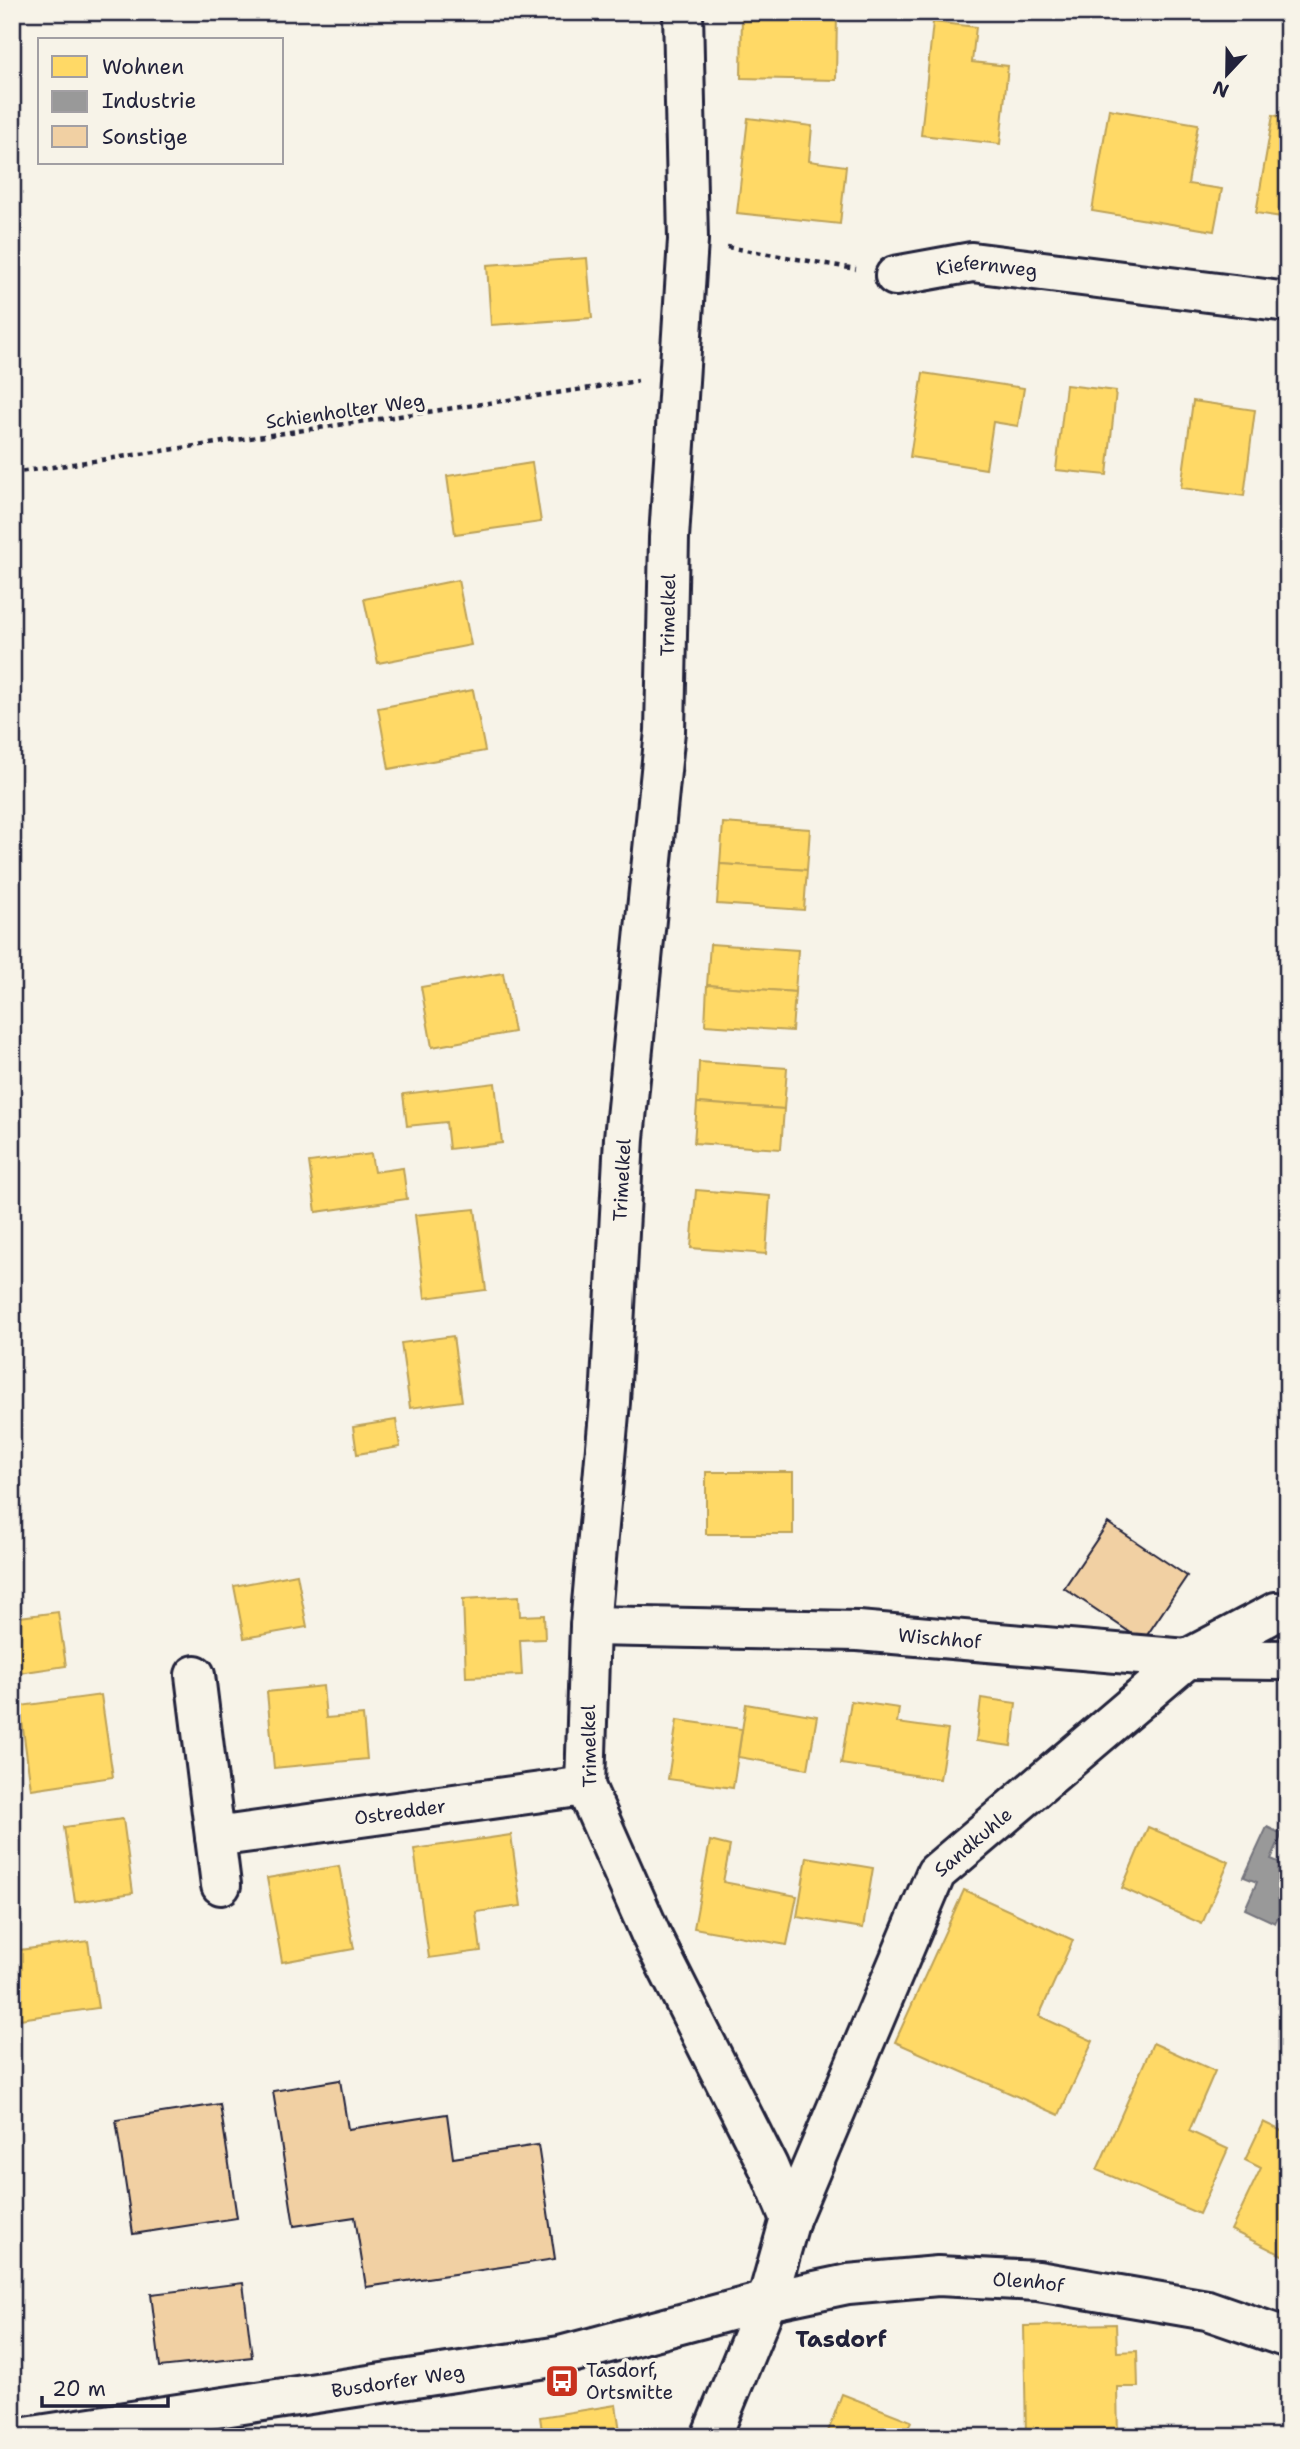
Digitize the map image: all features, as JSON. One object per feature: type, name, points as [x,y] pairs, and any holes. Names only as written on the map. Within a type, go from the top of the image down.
[{"type":"street","name":"Trimelkel","points":[[683,12],[688,240],[669,538],[665,731],[624,1138],[610,1402],[590,1626],[585,1786],[651,1935],[768,2166],[790,2220]]},
{"type":"street","name":"Kiefernweg","points":[[895,276],[972,262],[1288,302]]},
{"type":"street","name":"Sandkuhle","points":[[790,2220],[936,1873],[1187,1659],[1276,1612]]},
{"type":"street","name":"Wischhof","points":[[590,1626],[858,1631],[1187,1659],[1288,1660]]},
{"type":"street","points":[[195,1675],[221,1885]]},
{"type":"street","name":"Ostredder","points":[[215,1837],[585,1786]]},
{"type":"street","points":[[711,2437],[767,2301],[790,2220]]},
{"type":"street","name":"Olenhof","points":[[767,2301],[848,2284],[938,2276],[1038,2281],[1207,2309],[1288,2338]]},
{"type":"street","name":"Busdorfer Weg","points":[[26,2437],[560,2356],[767,2301]]},
{"type":"path","points":[[688,240],[895,276]]},
{"type":"path","name":"Schienholter Weg","points":[[12,473],[680,374]]},
{"type":"building: Wohnen","points":[[742,12],[837,12],[836,80],[741,78]]},
{"type":"building: Wohnen","points":[[933,22],[976,27],[972,62],[1008,66],[1000,144],[921,135]]},
{"type":"building: Wohnen","points":[[1109,109],[1198,124],[1188,184],[1222,189],[1214,231],[1092,211]]},
{"type":"building: Wohnen","points":[[1273,115],[1288,118],[1288,218],[1256,213]]},
{"type":"building: Wohnen","points":[[748,118],[812,126],[809,161],[846,166],[840,224],[737,213]]},
{"type":"building: Wohnen","points":[[587,258],[592,318],[491,325],[487,265]]},
{"type":"building: Wohnen","points":[[923,373],[1024,388],[1018,426],[993,422],[986,469],[910,457]]},
{"type":"building: Wohnen","points":[[1066,385],[1116,391],[1107,475],[1056,470]]},
{"type":"building: Wohnen","points":[[1193,401],[1255,410],[1244,496],[1181,488]]},
{"type":"building: Wohnen","points":[[532,463],[541,522],[455,534],[447,476]]},
{"type":"building: Wohnen","points":[[458,580],[471,645],[378,663],[364,599]]},
{"type":"building: Wohnen","points":[[473,690],[485,751],[389,769],[378,708]]},
{"type":"building: Wohnen","points":[[723,823],[810,829],[807,870],[720,864]]},
{"type":"building: Wohnen","points":[[720,864],[807,870],[804,910],[717,904]]},
{"type":"building: Wohnen","points":[[710,944],[798,950],[795,992],[707,985]]},
{"type":"building: Wohnen","points":[[503,973],[514,1032],[432,1047],[421,987]]},
{"type":"building: Wohnen","points":[[707,985],[795,992],[792,1031],[705,1025]]},
{"type":"building: Wohnen","points":[[699,1062],[787,1068],[784,1109],[697,1103]]},
{"type":"building: Wohnen","points":[[495,1083],[502,1143],[449,1149],[446,1122],[407,1126],[403,1094]]},
{"type":"building: Wohnen","points":[[697,1103],[784,1109],[781,1149],[694,1143]]},
{"type":"building: Wohnen","points":[[371,1154],[374,1172],[403,1168],[407,1199],[316,1212],[309,1162]]},
{"type":"building: Wohnen","points":[[696,1190],[770,1196],[766,1254],[691,1248]]},
{"type":"building: Wohnen","points":[[475,1209],[486,1290],[425,1298],[415,1215]]},
{"type":"building: Wohnen","points":[[453,1336],[462,1401],[410,1408],[401,1343]]},
{"type":"building: Wohnen","points":[[396,1420],[400,1447],[357,1454],[353,1427]]},
{"type":"building: Wohnen","points":[[706,1472],[793,1472],[793,1534],[706,1534]]},
{"type":"building: Wohnen","points":[[297,1574],[307,1627],[244,1638],[234,1586]]},
{"type":"building: Wohnen","points":[[519,1596],[520,1616],[544,1615],[545,1639],[520,1640],[522,1675],[466,1677],[463,1599]]},
{"type":"building: Wohnen","points":[[58,1612],[66,1666],[12,1674],[12,1618]]},
{"type":"building: Wohnen","points":[[323,1686],[326,1718],[363,1715],[367,1759],[274,1768],[267,1692]]},
{"type":"building: Wohnen","points":[[101,1695],[113,1777],[31,1789],[20,1706]]},
{"type":"building: Wohnen","points":[[981,1698],[1016,1703],[1011,1746],[976,1741]]},
{"type":"building: Wohnen","points":[[851,1701],[899,1708],[897,1723],[948,1730],[940,1779],[841,1764]]},
{"type":"building: Wohnen","points":[[746,1704],[817,1716],[808,1769],[738,1757]]},
{"type":"building: Wohnen","points":[[677,1720],[742,1729],[733,1788],[668,1779]]},
{"type":"building: Wohnen","points":[[123,1819],[133,1893],[75,1902],[64,1827]]},
{"type":"building: Wohnen","points":[[1148,1827],[1229,1862],[1202,1924],[1122,1888]]},
{"type":"building: Wohnen","points":[[511,1835],[521,1906],[476,1912],[481,1951],[429,1958],[414,1849]]},
{"type":"building: Wohnen","points":[[710,1841],[730,1846],[723,1882],[797,1896],[787,1945],[694,1928]]},
{"type":"building: Wohnen","points":[[807,1857],[873,1868],[863,1928],[797,1917]]},
{"type":"building: Wohnen","points":[[339,1866],[354,1949],[282,1962],[267,1878]]},
{"type":"building: Wohnen","points":[[964,1890],[1073,1940],[1039,2016],[1093,2041],[1059,2115],[895,2042]]},
{"type":"building: Wohnen","points":[[88,1941],[98,2008],[12,2020],[12,1951]]},
{"type":"building: Wohnen","points":[[1153,2043],[1215,2071],[1189,2131],[1228,2149],[1199,2214],[1097,2170]]},
{"type":"building: Wohnen","points":[[1263,2122],[1288,2134],[1283,2146],[1288,2149],[1288,2249],[1284,2256],[1231,2230],[1261,2168],[1245,2160]]},
{"type":"building: Wohnen","points":[[1116,2324],[1117,2352],[1137,2351],[1138,2387],[1117,2387],[1118,2437],[1026,2437],[1024,2326]]},
{"type":"building: Wohnen","points":[[842,2394],[911,2421],[905,2437],[826,2437]]},
{"type":"building: Wohnen","points":[[616,2405],[621,2437],[543,2437],[540,2417]]},
{"type":"building: Industrie","points":[[1267,1827],[1282,1834],[1271,1859],[1288,1866],[1288,1895],[1275,1923],[1245,1909],[1257,1882],[1244,1877]]},
{"type":"building: Sonstige","points":[[1108,1523],[1187,1576],[1143,1641],[1064,1588]]},
{"type":"building: Sonstige","points":[[340,2080],[348,2129],[447,2114],[453,2158],[538,2145],[555,2259],[366,2287],[355,2217],[294,2226],[273,2091]]},
{"type":"building: Sonstige","points":[[220,2104],[237,2218],[133,2234],[116,2120]]},
{"type":"building: Sonstige","points":[[243,2283],[252,2357],[160,2367],[151,2294]]},
{"type":"place","name":"Tasdorf, Ortsmitte","points":[[562,2381]]},
{"type":"district","name":"Tasdorf","points":[[841,2339]]}]
